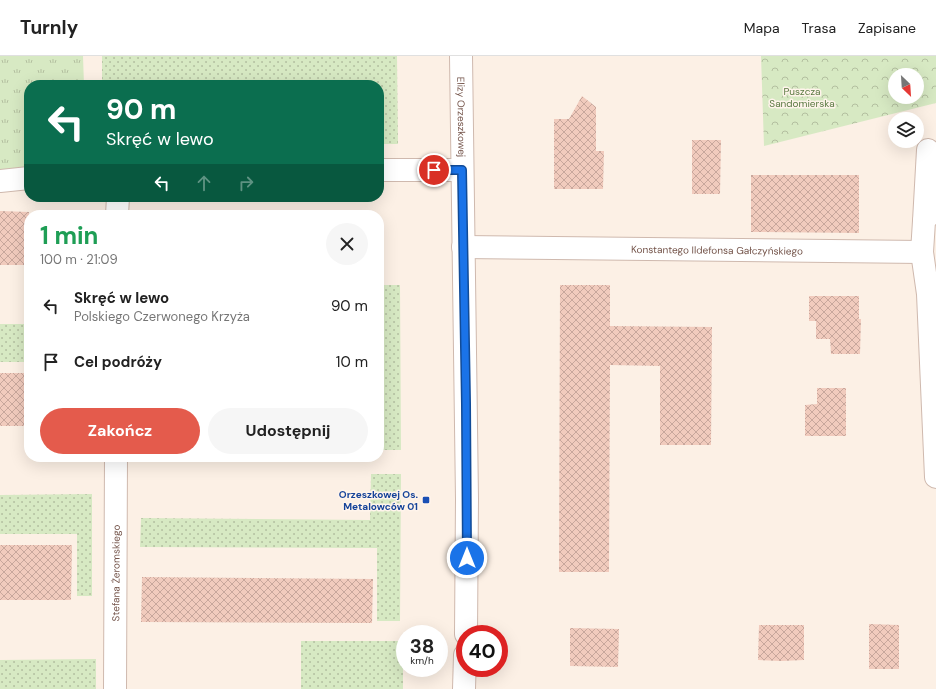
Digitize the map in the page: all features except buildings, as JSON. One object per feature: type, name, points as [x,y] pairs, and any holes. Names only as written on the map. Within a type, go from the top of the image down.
[{"type":"street","name":"Elizy Orzeszkowej","points":[[461,56],[467,499],[466,625]]},
{"type":"street","points":[[928,150],[930,214],[922,252],[928,294],[933,365],[936,477]]},
{"type":"street","points":[[384,170],[462,170]]},
{"type":"street","points":[[0,181],[24,179]]},
{"type":"street","name":"Konstantego Ildefonsa Gałczyńskiego","points":[[463,247],[922,252]]},
{"type":"street","name":"Stefana Żeromskiego","points":[[115,689],[116,462]]},
{"type":"street","points":[[464,677],[464,689]]},
{"type":"green space","points":[[0,56],[83,56],[84,80],[24,80],[24,168],[0,170]]},
{"type":"green space","points":[[102,56],[397,56],[398,144],[384,144],[384,80],[102,80]]},
{"type":"green space","name":"Puszcza Sandomierska","points":[[761,56],[936,56],[936,103],[900,112],[888,112],[888,115],[764,146]]},
{"type":"green space","points":[[384,285],[400,285],[401,450],[384,450]]},
{"type":"green space","points":[[0,324],[24,324],[24,362],[0,362]]},
{"type":"green space","points":[[371,474],[401,474],[400,621],[377,621],[377,548],[140,547],[141,518],[370,520]]},
{"type":"green space","points":[[92,494],[92,596],[77,596],[77,534],[0,534],[0,495]]},
{"type":"green space","points":[[301,641],[396,641],[396,677],[403,677],[403,689],[301,689]]},
{"type":"green space","points":[[96,659],[96,689],[0,689],[0,660]]},
{"type":"place","name":"Orzeszkowej Os. Metalowców 01","points":[[426,500]]},
{"type":"route","points":[[434,170],[462,170],[467,558]]}]
